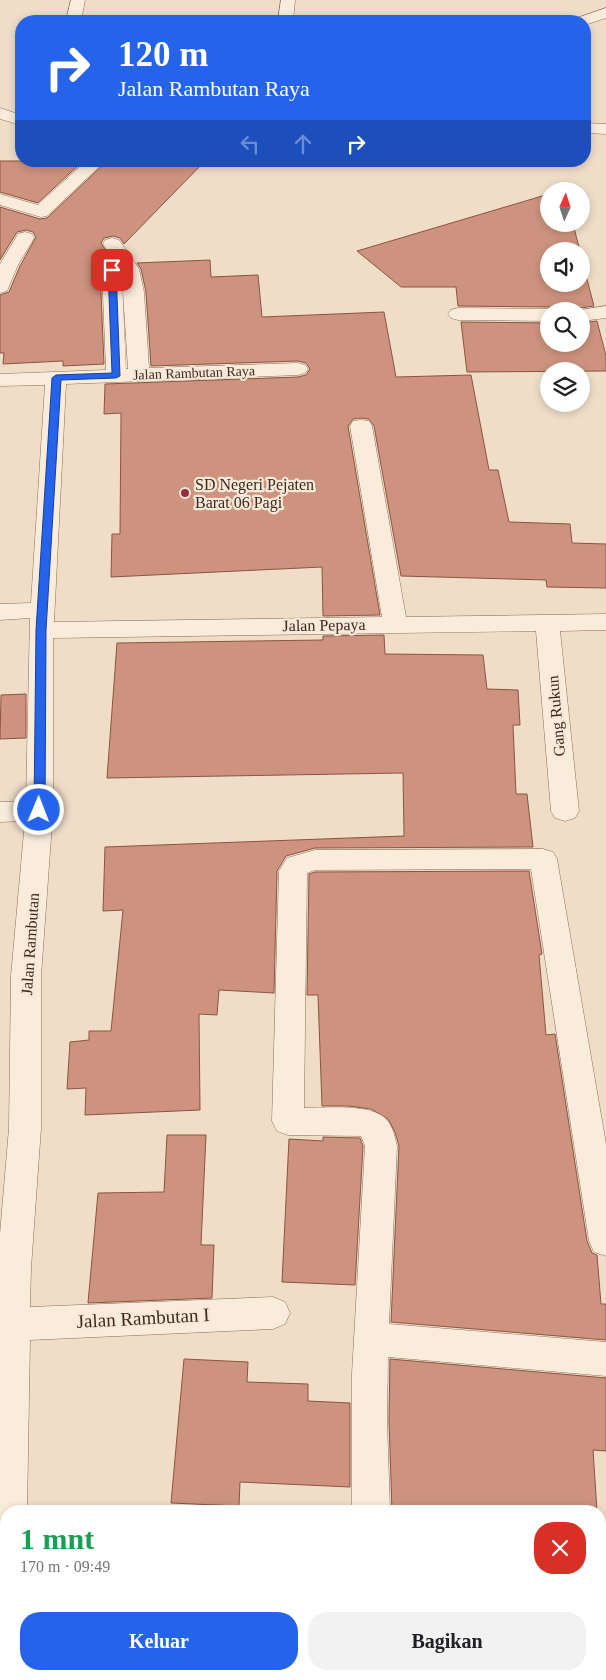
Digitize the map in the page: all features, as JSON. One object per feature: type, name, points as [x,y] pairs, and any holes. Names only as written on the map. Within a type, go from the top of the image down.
[{"type":"street","points":[[75,15],[78,0]]},
{"type":"street","points":[[287,15],[288,0]]},
{"type":"street","points":[[591,18],[606,12]]},
{"type":"street","points":[[0,113],[15,118]]},
{"type":"street","points":[[591,129],[606,143]]},
{"type":"street","points":[[0,199],[42,212],[90,167]]},
{"type":"street","points":[[0,287],[9,265],[25,238]]},
{"type":"street","points":[[112,244],[130,269],[134,292],[139,376]]},
{"type":"street","points":[[112,270],[116,376]]},
{"type":"street","points":[[590,314],[606,312]]},
{"type":"street","points":[[458,314],[540,315]]},
{"type":"street","name":"Jalan Rambutan Raya","points":[[0,380],[298,369]]},
{"type":"street","name":"Jalan Rambutan","points":[[8,1505],[14,1324],[7,1268],[25,1128],[26,976],[39,810],[42,620],[56,378]]},
{"type":"street","points":[[361,426],[395,624]]},
{"type":"street","name":"Jalan Pepaya","points":[[0,612],[42,620],[395,624],[606,622]]},
{"type":"street","name":"Gang Rukun","points":[[547,622],[565,811]]},
{"type":"street","points":[[0,812],[39,810]]},
{"type":"street","points":[[372,1505],[370,1473],[371,1340],[382,1146],[378,1131],[368,1124],[288,1121],[293,871],[297,865],[315,860],[543,859],[606,1241]]},
{"type":"street","name":"Jalan Rambutan I","points":[[14,1324],[274,1313]]},
{"type":"street","points":[[371,1340],[606,1359]]},
{"type":"building","points":[[0,161],[15,161],[15,167],[77,167],[38,203],[0,192]]},
{"type":"building","points":[[101,167],[199,167],[124,244],[120,238],[113,236],[104,238],[101,243],[110,258],[100,270],[104,364],[63,366],[63,361],[3,364],[4,353],[0,353],[0,295],[9,292],[20,266],[36,237],[33,232],[26,230],[17,232],[0,260],[0,207],[40,219],[47,218]]},
{"type":"building","points":[[540,197],[540,232],[575,232],[578,242],[540,242],[540,292],[590,291],[594,306],[590,307],[590,302],[540,302],[540,307],[458,306],[456,287],[401,287],[357,251]]},
{"type":"building","points":[[210,260],[211,277],[258,275],[262,317],[384,312],[396,377],[471,375],[489,470],[498,470],[509,522],[570,524],[572,543],[606,544],[606,588],[547,587],[546,580],[401,576],[374,426],[369,419],[361,418],[353,419],[348,426],[380,615],[323,616],[322,567],[111,577],[112,534],[120,534],[121,413],[104,414],[105,384],[298,377],[306,375],[310,369],[306,363],[298,361],[151,366],[146,292],[141,269],[137,263]]},
{"type":"building","points":[[597,321],[606,356],[606,371],[590,371],[590,362],[540,362],[540,371],[467,372],[461,322],[540,323],[540,352],[590,352],[590,322]]},
{"type":"building","points":[[384,635],[385,654],[483,655],[487,689],[518,690],[520,725],[513,725],[516,794],[527,794],[533,847],[315,848],[286,856],[277,871],[274,993],[219,990],[217,1015],[199,1014],[200,1110],[85,1115],[86,1088],[67,1089],[70,1042],[89,1040],[89,1031],[111,1031],[123,910],[103,911],[105,847],[404,836],[403,773],[107,778],[117,643],[323,640],[323,636]]},
{"type":"building","points":[[26,694],[26,738],[0,739],[1,695]]},
{"type":"building","points":[[529,871],[542,954],[539,955],[546,1035],[555,1034],[587,1241],[592,1253],[597,1255],[601,1304],[606,1304],[606,1340],[391,1322],[399,1146],[395,1132],[388,1119],[371,1109],[348,1106],[322,1106],[318,995],[307,995],[309,874],[315,872]]},
{"type":"building","points":[[167,1135],[206,1135],[201,1245],[214,1245],[212,1298],[88,1303],[98,1193],[164,1192]]},
{"type":"building","points":[[323,1137],[360,1138],[363,1146],[355,1285],[282,1282],[289,1139],[323,1141]]},
{"type":"building","points":[[184,1359],[248,1362],[247,1382],[308,1384],[308,1401],[350,1403],[350,1487],[240,1482],[239,1505],[171,1503]]},
{"type":"building","points":[[390,1359],[606,1378],[606,1451],[593,1450],[597,1505],[392,1505],[389,1420]]},
{"type":"place","name":"SD Negeri Pejaten Barat 06 Pagi","points":[[185,493]]},
{"type":"route","points":[[39,810],[41,630],[56,378],[116,376],[112,270]]}]
